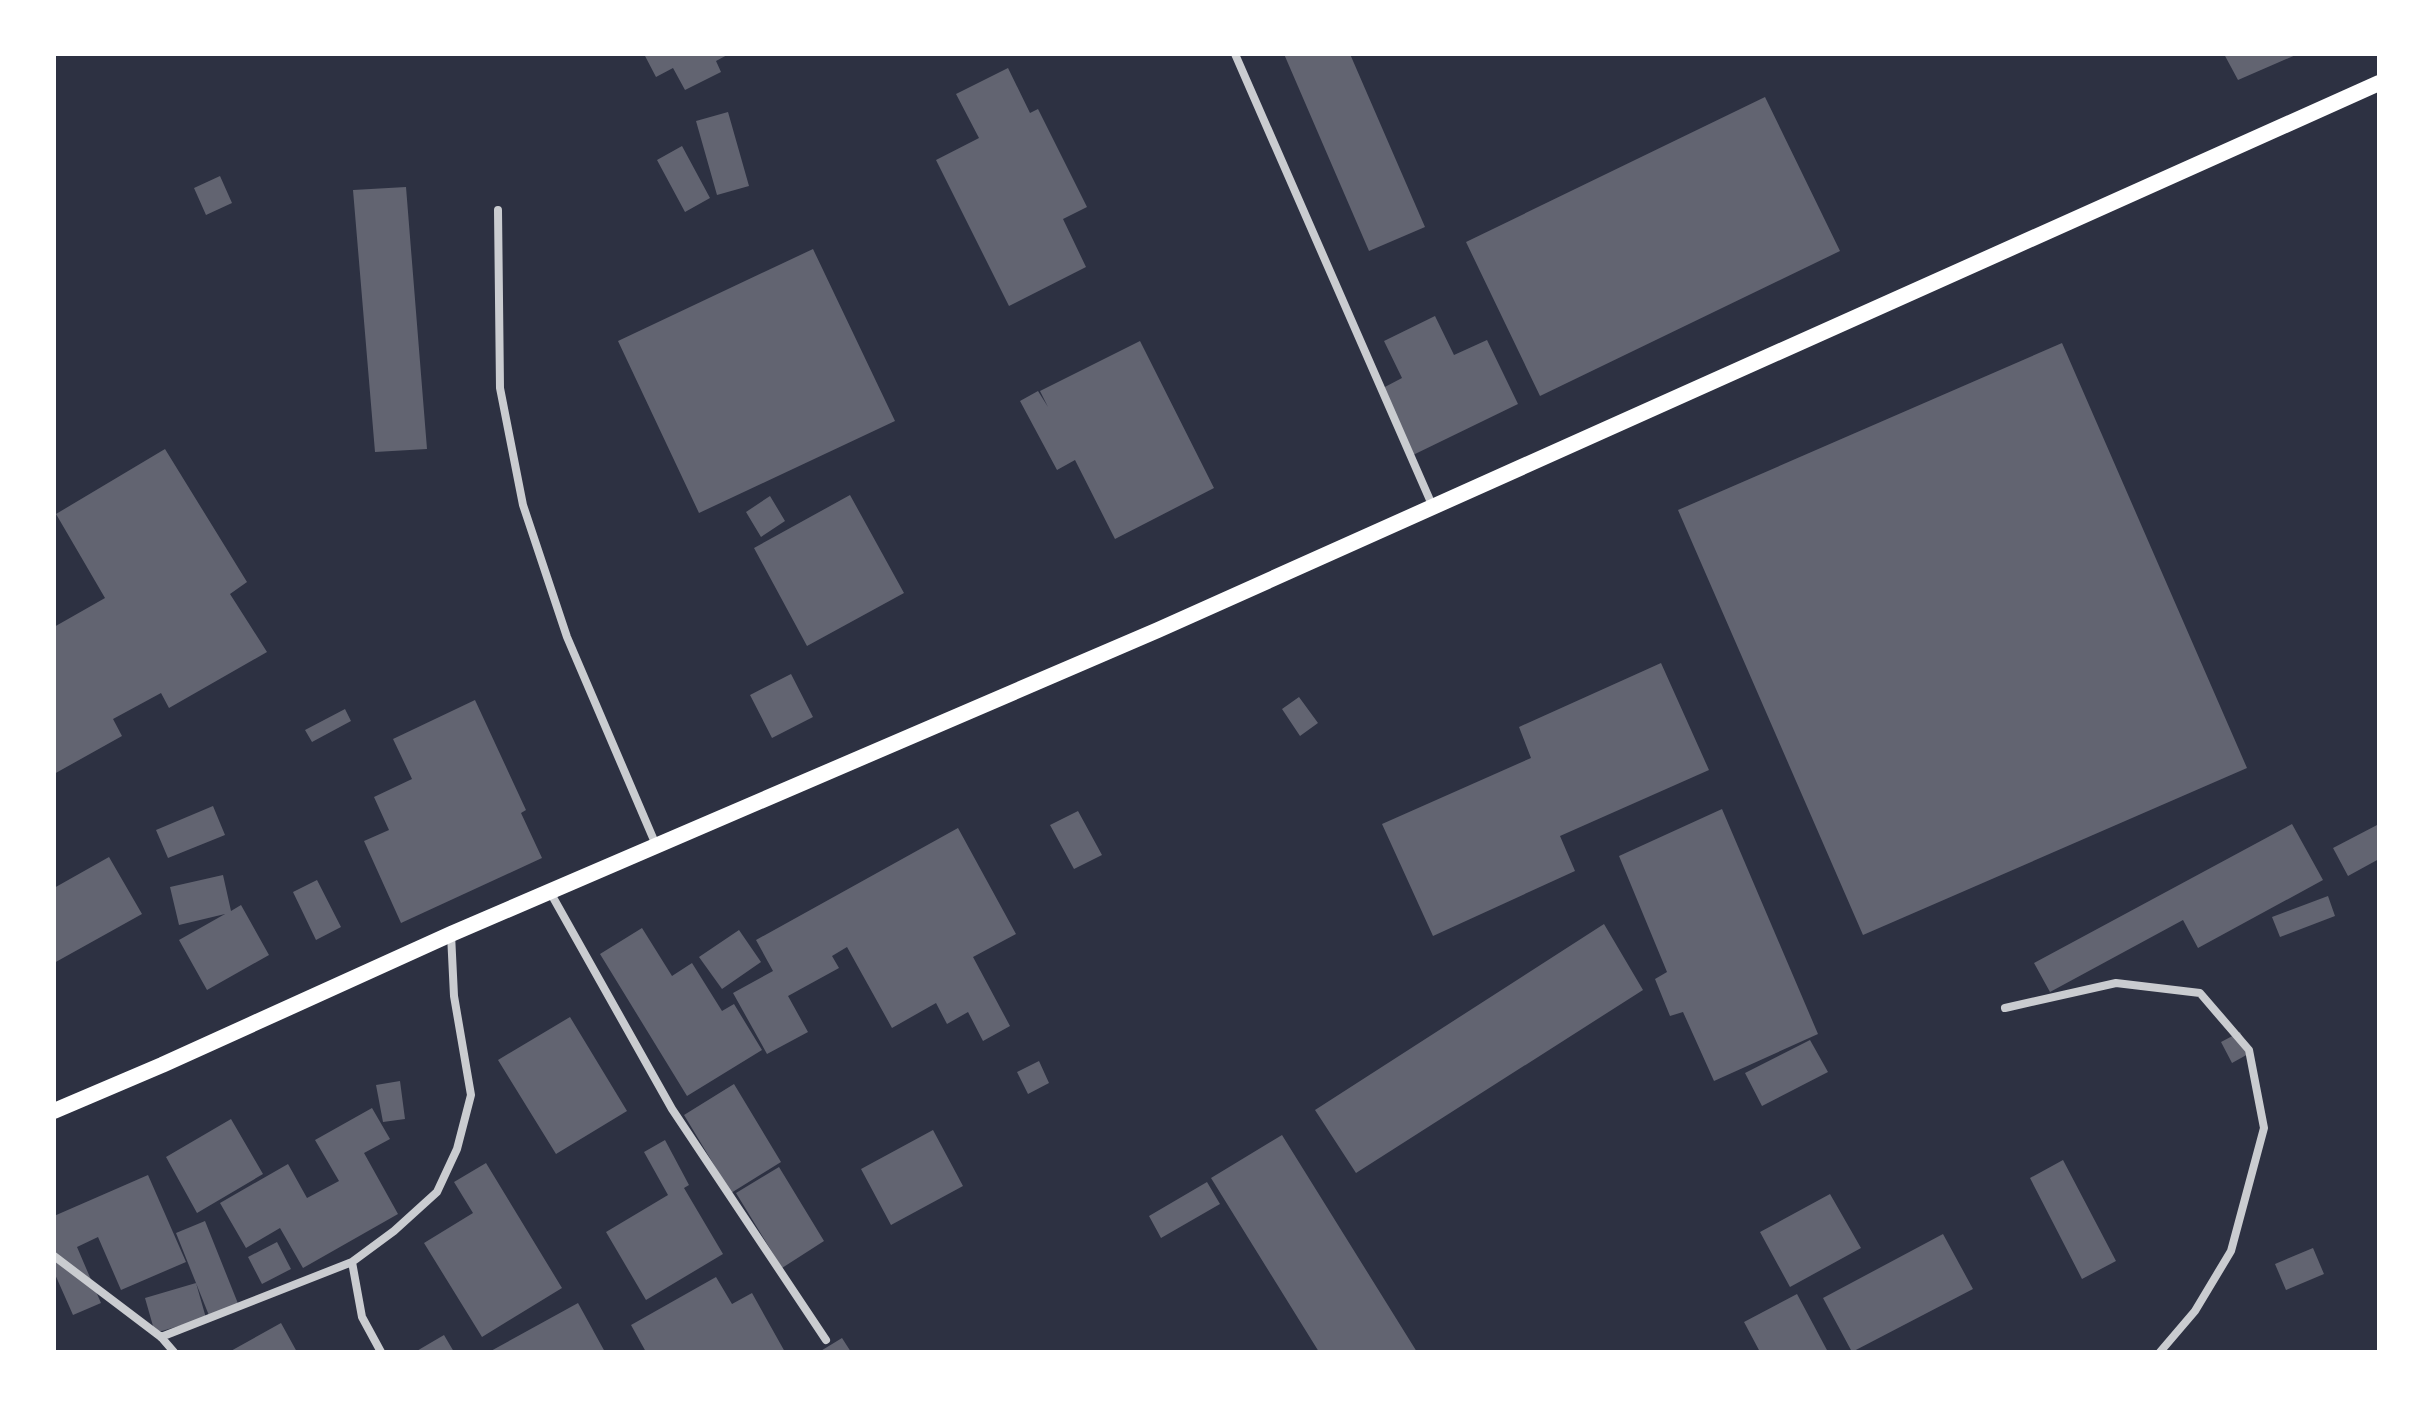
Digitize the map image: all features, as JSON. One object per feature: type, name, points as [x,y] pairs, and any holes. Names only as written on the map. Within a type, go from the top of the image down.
[{"type":"main road","points":[[54,1111],[451,934],[1158,630],[2379,83]]},
{"type":"street","points":[[1235,54],[1433,507]]},
{"type":"street","points":[[498,210],[500,388],[523,505],[567,637],[656,845]]},
{"type":"street","points":[[550,891],[672,1109],[826,1340]]},
{"type":"street","points":[[161,1337],[352,1262],[394,1231],[437,1192],[457,1149],[471,1095],[454,996],[451,934]]},
{"type":"street","points":[[2005,1008],[2116,983],[2200,993],[2249,1050],[2264,1128],[2231,1251],[2195,1311],[2160,1352]]},
{"type":"street","points":[[54,1256],[161,1337],[174,1352]]},
{"type":"street","points":[[352,1262],[362,1317],[381,1352]]},
{"type":"building","points":[[644,54],[729,54],[716,61],[721,72],[685,90],[673,68],[656,77]]},
{"type":"building","points":[[1284,54],[1350,54],[1425,227],[1369,251]]},
{"type":"building","points":[[2224,54],[2298,54],[2238,80]]},
{"type":"building","points":[[1008,68],[1030,113],[1038,109],[1087,207],[1063,219],[1086,267],[1009,306],[936,160],[979,138],[956,94]]},
{"type":"building","points":[[1765,97],[1840,251],[1540,396],[1466,242]]},
{"type":"building","points":[[728,112],[749,186],[717,195],[696,121]]},
{"type":"building","points":[[682,146],[710,198],[685,212],[657,160]]},
{"type":"building","points":[[220,176],[232,203],[206,215],[194,188]]},
{"type":"building","points":[[406,187],[427,449],[375,452],[353,190]]},
{"type":"building","points":[[813,249],[895,421],[699,513],[618,341]]},
{"type":"building","points":[[1435,316],[1454,355],[1487,340],[1518,404],[1413,455],[1381,389],[1402,378],[1384,341]]},
{"type":"building","points":[[1140,341],[1214,488],[1115,539],[1075,460],[1057,470],[1020,401],[1038,391],[1048,407],[1040,391]]},
{"type":"building","points":[[2062,343],[2247,768],[1863,935],[1678,510]]},
{"type":"building","points":[[165,449],[247,582],[230,594],[267,652],[169,708],[161,693],[113,719],[122,736],[54,774],[54,627],[105,598],[56,514]]},
{"type":"building","points":[[850,495],[904,593],[807,646],[754,548]]},
{"type":"building","points":[[770,496],[785,521],[761,537],[746,512]]},
{"type":"building","points":[[1661,663],[1709,770],[1560,836],[1575,871],[1433,936],[1382,824],[1531,758],[1519,727]]},
{"type":"building","points":[[791,674],[813,717],[772,738],[750,695]]},
{"type":"building","points":[[1299,697],[1318,723],[1300,736],[1282,709]]},
{"type":"building","points":[[475,700],[526,810],[521,813],[542,858],[401,923],[364,841],[389,830],[374,797],[412,779],[393,739]]},
{"type":"building","points":[[345,709],[351,721],[312,742],[305,730]]},
{"type":"building","points":[[213,806],[225,835],[168,858],[156,830]]},
{"type":"building","points":[[1722,809],[1818,1034],[1714,1081],[1683,1012],[1670,1016],[1655,979],[1667,972],[1619,856]]},
{"type":"building","points":[[1078,811],[1102,855],[1074,869],[1050,825]]},
{"type":"building","points":[[2292,824],[2323,880],[2198,948],[2183,920],[2050,992],[2034,963]]},
{"type":"building","points":[[2379,824],[2379,859],[2348,876],[2333,848]]},
{"type":"building","points":[[958,828],[1016,934],[973,957],[1010,1026],[983,1041],[968,1012],[947,1024],[936,1003],[892,1028],[847,947],[832,956],[839,968],[788,996],[808,1032],[767,1054],[733,993],[773,971],[756,940]]},
{"type":"building","points":[[109,857],[142,914],[54,963],[54,888]]},
{"type":"building","points":[[223,875],[231,911],[241,905],[269,955],[207,990],[179,940],[225,914],[179,925],[170,887]]},
{"type":"building","points":[[317,880],[341,927],[316,940],[293,892]]},
{"type":"building","points":[[2328,896],[2335,916],[2280,937],[2272,917]]},
{"type":"building","points":[[1604,924],[1643,990],[1356,1173],[1315,1110]]},
{"type":"building","points":[[642,928],[672,976],[692,963],[722,1011],[734,1004],[762,1050],[687,1096],[600,954]]},
{"type":"building","points":[[739,930],[761,962],[722,989],[699,957]]},
{"type":"building","points":[[570,1017],[627,1111],[556,1154],[498,1060]]},
{"type":"building","points":[[2240,1032],[2250,1053],[2232,1063],[2221,1042]]},
{"type":"building","points":[[1810,1040],[1828,1072],[1762,1106],[1745,1073]]},
{"type":"building","points":[[1039,1061],[1049,1083],[1028,1094],[1017,1072]]},
{"type":"building","points":[[400,1081],[405,1119],[383,1122],[376,1085]]},
{"type":"building","points":[[734,1084],[781,1162],[731,1193],[684,1115]]},
{"type":"building","points":[[372,1108],[390,1139],[364,1153],[398,1214],[303,1268],[280,1228],[246,1248],[220,1203],[288,1164],[307,1198],[339,1181],[315,1140]]},
{"type":"building","points":[[231,1119],[263,1174],[197,1213],[166,1157]]},
{"type":"building","points":[[933,1130],[963,1186],[891,1225],[861,1169]]},
{"type":"building","points":[[1282,1135],[1417,1352],[1319,1352],[1211,1178]]},
{"type":"building","points":[[665,1140],[689,1185],[684,1188],[723,1254],[646,1300],[606,1232],[668,1195],[644,1152]]},
{"type":"building","points":[[2063,1160],[2116,1261],[2082,1279],[2030,1178]]},
{"type":"building","points":[[486,1163],[562,1288],[482,1337],[424,1243],[473,1213],[454,1182]]},
{"type":"building","points":[[779,1167],[824,1241],[782,1268],[736,1193]]},
{"type":"building","points":[[148,1175],[186,1262],[121,1290],[98,1237],[77,1247],[101,1303],[73,1315],[54,1272],[54,1216]]},
{"type":"building","points":[[1207,1182],[1220,1204],[1161,1238],[1149,1216]]},
{"type":"building","points":[[1830,1194],[1861,1248],[1790,1287],[1760,1232]]},
{"type":"building","points":[[205,1221],[239,1306],[210,1318],[176,1233]]},
{"type":"building","points":[[1943,1234],[1973,1289],[1852,1352],[1823,1298]]},
{"type":"building","points":[[277,1242],[291,1269],[262,1284],[248,1257]]},
{"type":"building","points":[[2313,1248],[2324,1274],[2286,1290],[2275,1264]]},
{"type":"building","points":[[716,1277],[732,1304],[752,1293],[785,1352],[646,1352],[631,1325]]},
{"type":"building","points":[[196,1283],[206,1318],[155,1333],[145,1298]]},
{"type":"building","points":[[1797,1294],[1828,1352],[1760,1352],[1744,1322]]},
{"type":"building","points":[[578,1303],[605,1352],[489,1352]]},
{"type":"building","points":[[281,1323],[297,1352],[229,1352]]},
{"type":"building","points":[[444,1335],[454,1352],[415,1352]]},
{"type":"building","points":[[842,1338],[851,1352],[819,1352]]}]
